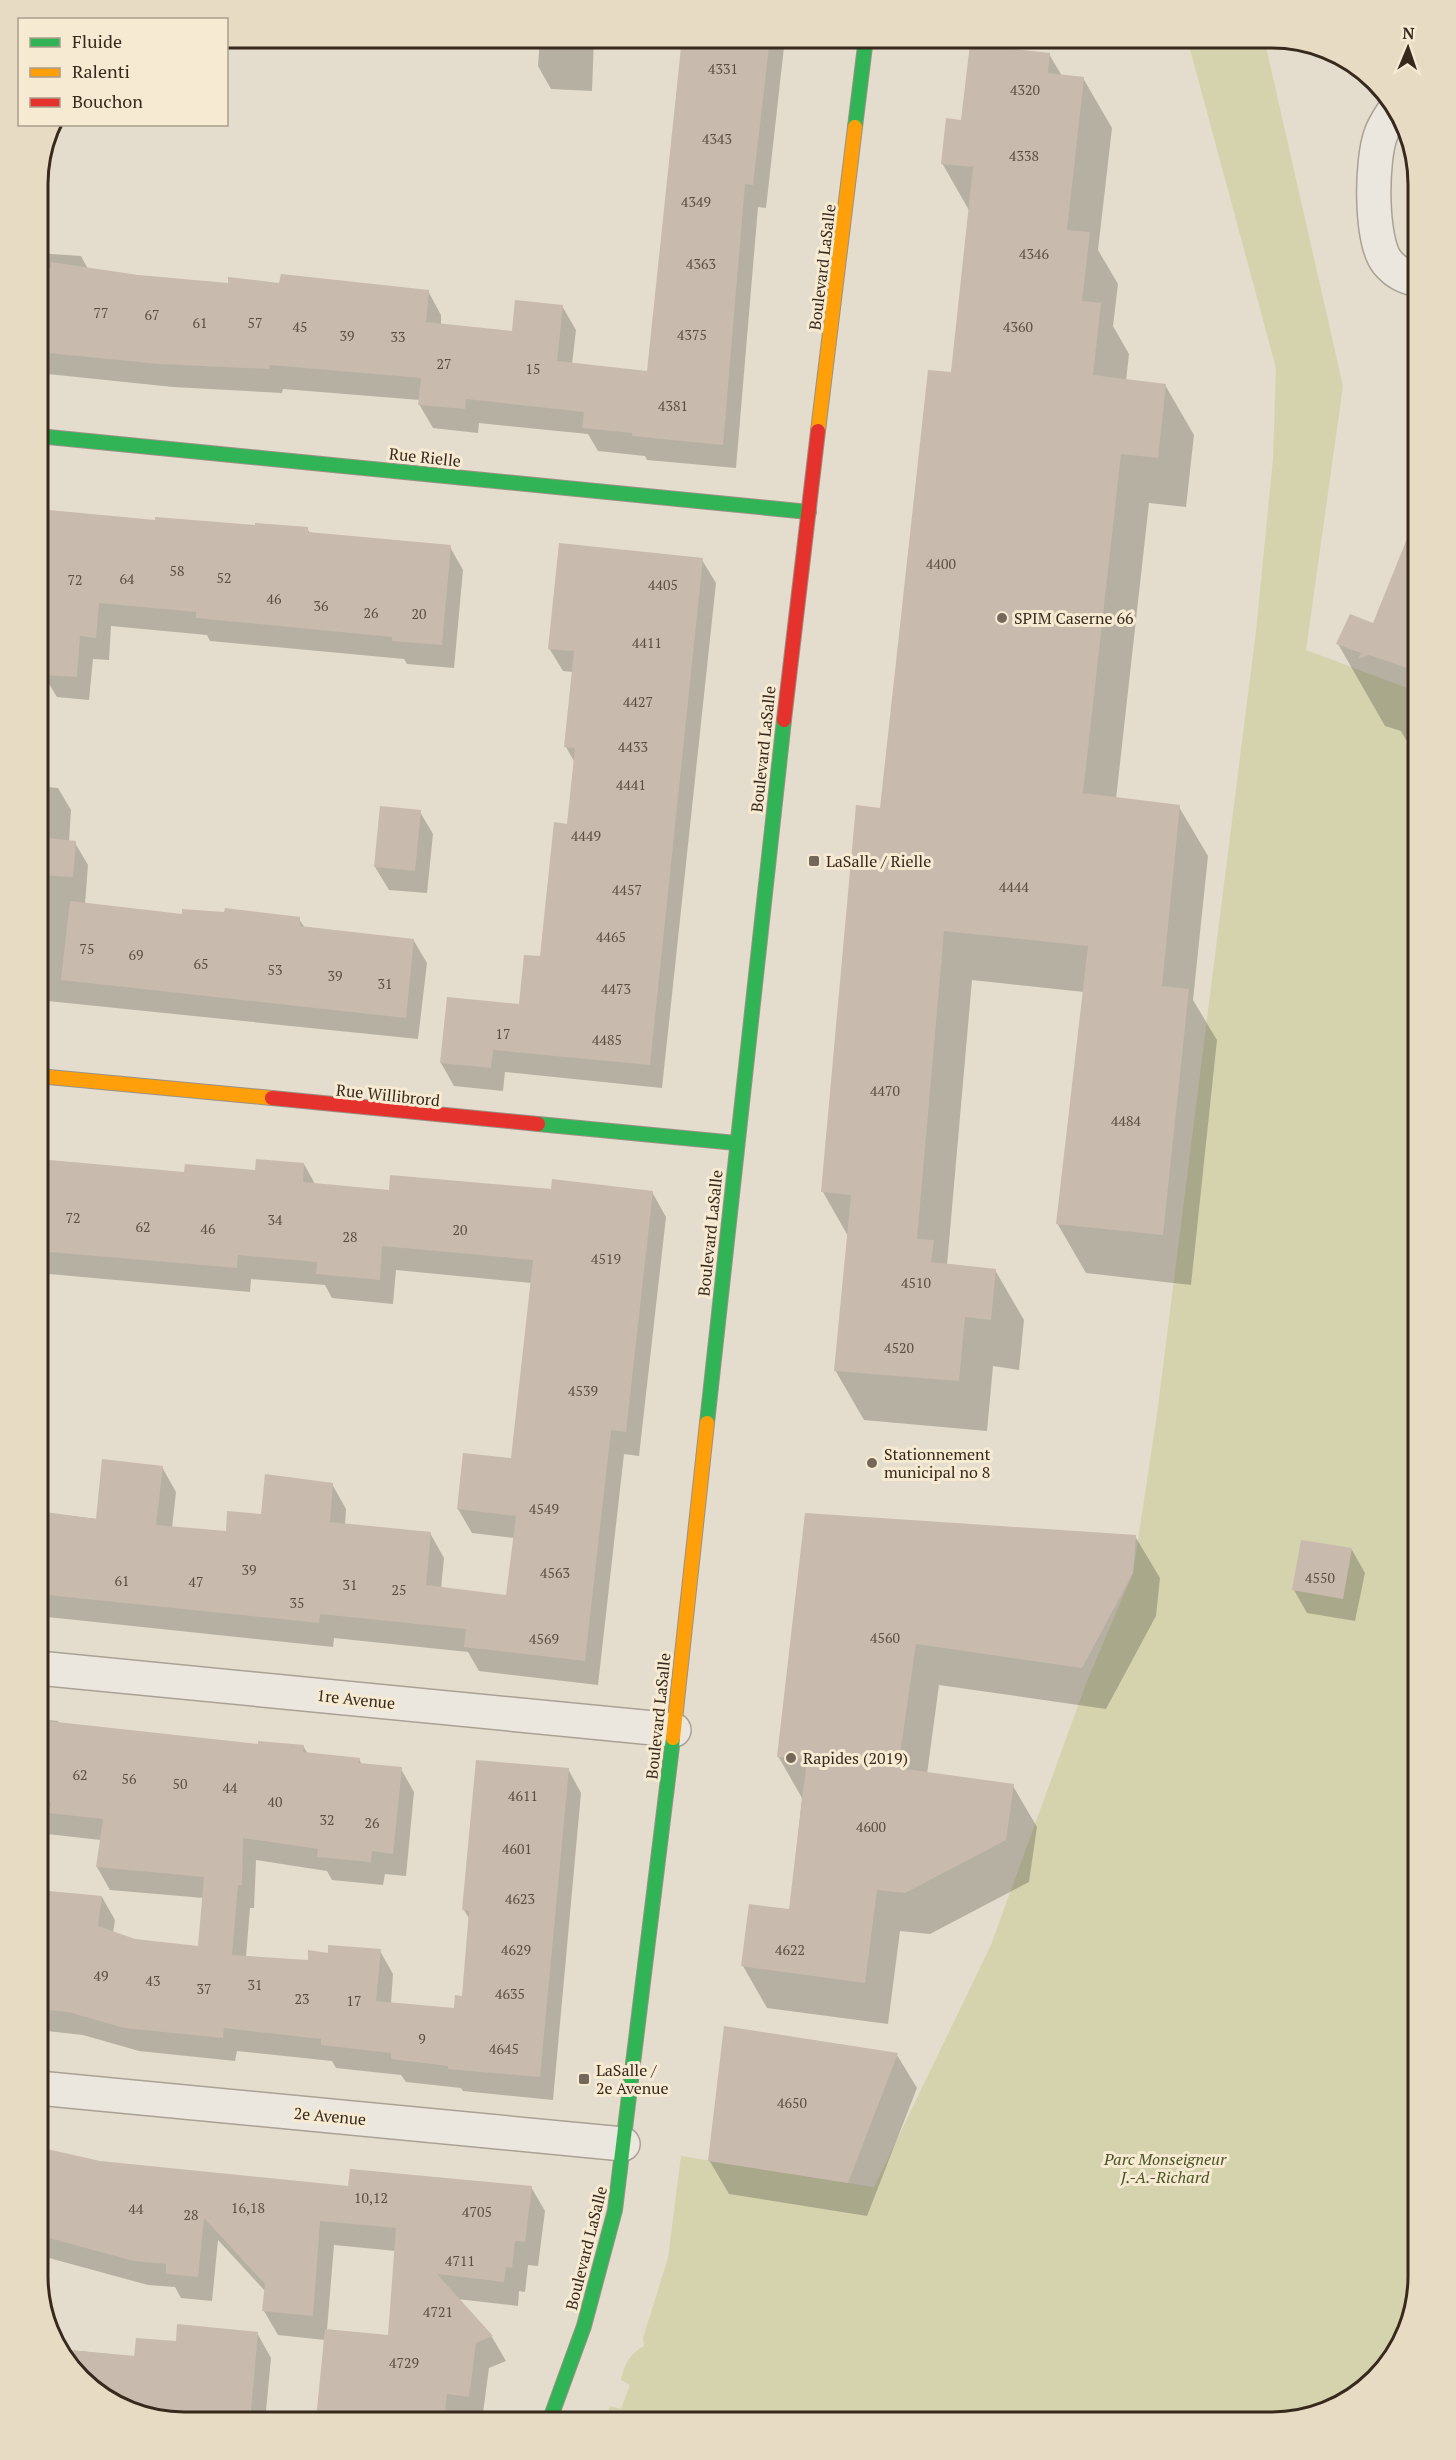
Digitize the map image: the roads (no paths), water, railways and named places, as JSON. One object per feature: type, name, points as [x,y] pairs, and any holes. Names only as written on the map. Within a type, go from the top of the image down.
[{"type":"main road","name":"Boulevard LaSalle","points":[[553,2412],[584,2326],[615,2210],[674,1730],[736,1143],[865,48]]},
{"type":"main road","name":"Rue Rielle","points":[[48,437],[809,512]]},
{"type":"main road","name":"Rue Willibrord","points":[[48,1077],[736,1143]]},
{"type":"street","points":[[1390,117],[1380,135],[1374,185],[1376,235],[1386,261],[1402,277],[1408,278]]},
{"type":"street","name":"1re Avenue","points":[[48,1669],[674,1730]]},
{"type":"street","name":"2e Avenue","points":[[48,2089],[623,2144]]},
{"type":"place","name":"SPIM Caserne 66","points":[[1002,618]]},
{"type":"place","name":"LaSalle / Rielle","points":[[814,861]]},
{"type":"place","name":"Stationnement municipal no 8","points":[[872,1463]]},
{"type":"place","name":"Rapides (2019)","points":[[791,1758]]},
{"type":"place","name":"LaSalle / 2e Avenue","points":[[584,2079]]},
{"type":"park label","name":"Parc Monseigneur J.-A.-Richard","points":[[1165,2168]]}]
